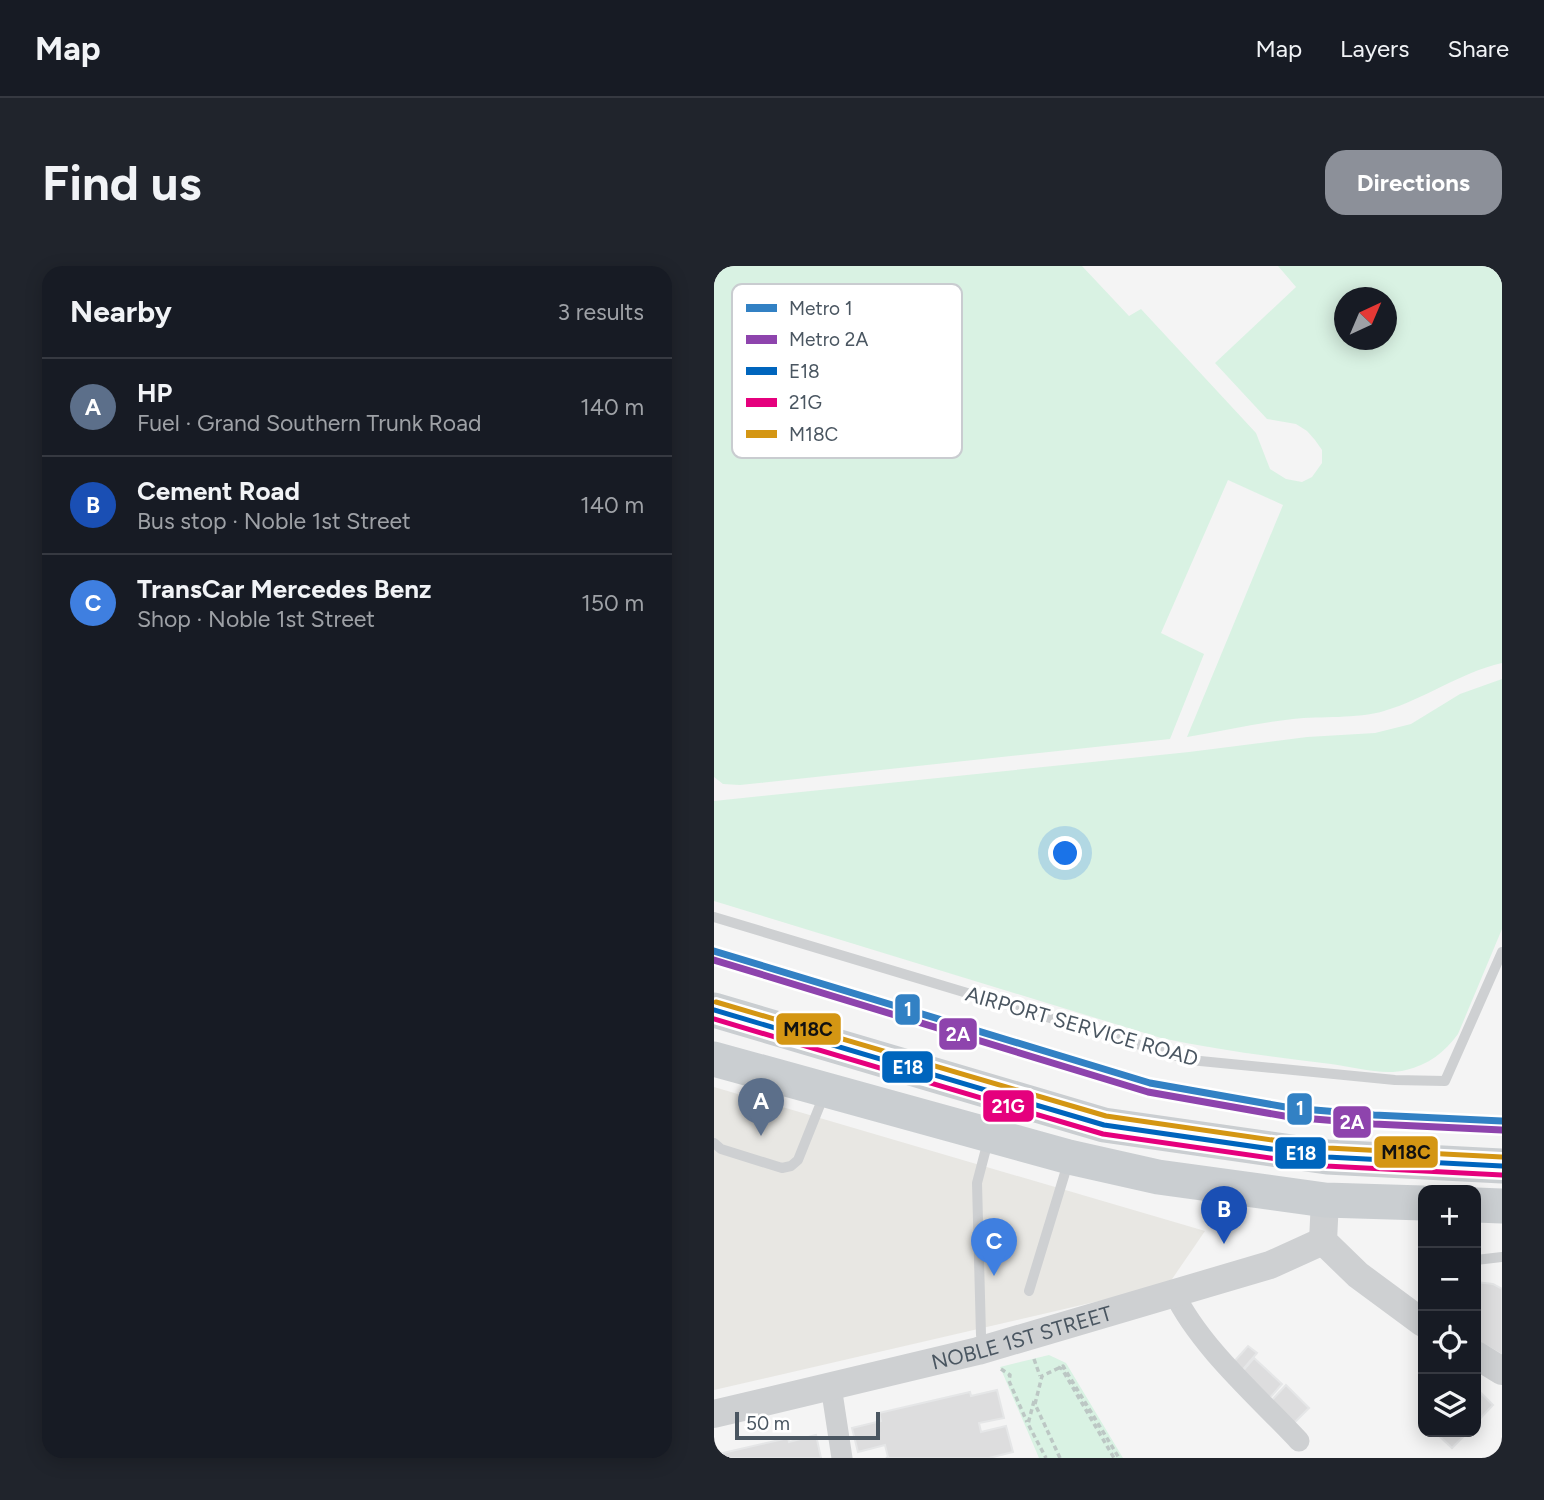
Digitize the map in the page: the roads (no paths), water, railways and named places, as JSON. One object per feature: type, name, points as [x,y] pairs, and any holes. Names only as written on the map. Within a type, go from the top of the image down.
[{"type":"main road","points":[[714,1010],[1104,1125],[1326,1157],[1502,1166]]},
{"type":"main road","points":[[714,1059],[1157,1177],[1325,1200],[1418,1203]]},
{"type":"main road","points":[[1086,1160],[1104,1125]]},
{"type":"main road","points":[[1325,1200],[1326,1157]]},
{"type":"main road","points":[[1481,1205],[1502,1206]]},
{"type":"street","points":[[1325,1200],[1323,1241],[1358,1275],[1418,1319]]},
{"type":"street","name":"NOBLE 1ST STREET","points":[[714,1415],[978,1352],[1270,1265],[1323,1241]]},
{"type":"street","points":[[1174,1293],[1182,1310],[1205,1341],[1299,1441]]},
{"type":"street","points":[[1481,1358],[1502,1371]]},
{"type":"street","points":[[831,1386],[842,1458]]},
{"type":"lane","name":"AIRPORT SERVICE ROAD","points":[[714,917],[1190,1060],[1395,1080],[1445,1081],[1502,951]]},
{"type":"lane","points":[[714,1143],[721,1149],[782,1168],[791,1166],[797,1160],[827,1090]]},
{"type":"lane","points":[[981,1335],[977,1183],[989,1134]]},
{"type":"lane","points":[[1029,1291],[1086,1160]]},
{"type":"lane","points":[[1481,1259],[1502,1257]]},
{"type":"metro line","name":"1","points":[[714,951],[1150,1083],[1291,1108],[1502,1121]]},
{"type":"metro line","name":"2A","points":[[714,960],[1148,1092],[1290,1117],[1502,1130]]},
{"type":"place","name":"HP","points":[[761,1136]]},
{"type":"place","name":"Cement Road","points":[[1224,1244]]},
{"type":"place","name":"TransCar Mercedes Benz","points":[[994,1276]]}]
